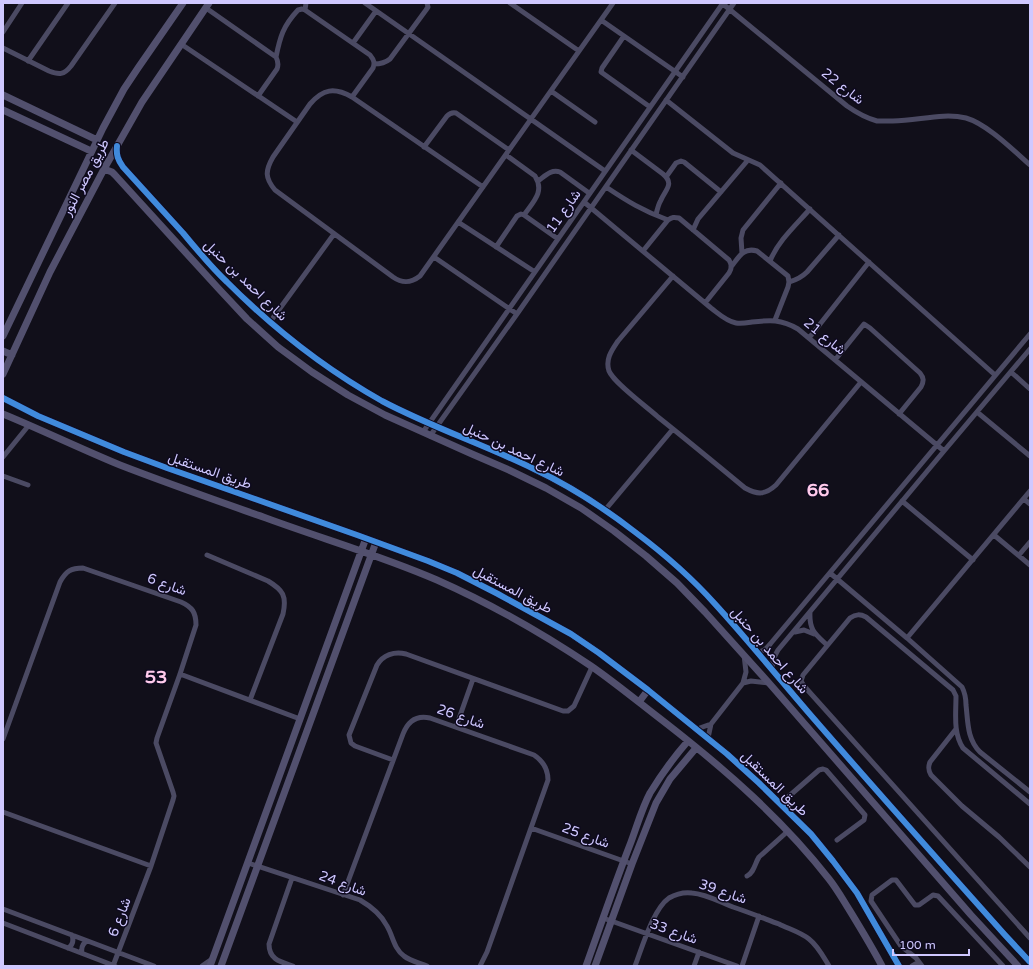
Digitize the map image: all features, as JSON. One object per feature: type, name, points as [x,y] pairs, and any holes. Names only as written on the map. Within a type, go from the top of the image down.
[{"type":"street","points":[[3,32],[22,3]]},
{"type":"street","points":[[28,61],[68,3]]},
{"type":"street","points":[[3,48],[55,74],[61,74],[67,71],[115,3]]},
{"type":"street","name":"طريق مصر النور","points":[[3,336],[91,152],[127,84],[183,3]]},
{"type":"street","points":[[305,10],[306,3]]},
{"type":"street","points":[[365,3],[605,171]]},
{"type":"street","points":[[374,64],[380,64],[390,59],[428,7],[427,3]]},
{"type":"street","points":[[510,3],[579,51]]},
{"type":"street","points":[[483,187],[352,97],[344,93],[334,91],[324,92],[316,97],[310,104],[268,165],[267,174],[269,183],[275,190],[393,277],[404,282],[415,280],[420,276],[434,257],[613,3]]},
{"type":"street","name":"شارع 11","points":[[423,432],[723,3]]},
{"type":"street","name":"شارع 22","points":[[723,3],[847,106],[862,116],[878,121],[953,116],[966,118],[978,123],[1030,164]]},
{"type":"street","name":"شارع 11","points":[[430,436],[734,3]]},
{"type":"street","points":[[208,5],[278,60],[279,65],[277,69],[258,96]]},
{"type":"street","name":"طريق مصر النور","points":[[3,374],[50,272],[104,169],[142,102],[208,5]]},
{"type":"street","points":[[276,57],[279,39],[284,29],[298,10],[305,10],[374,59],[373,68],[352,97]]},
{"type":"street","points":[[353,43],[376,10]]},
{"type":"street","points":[[601,20],[683,77]]},
{"type":"street","points":[[624,36],[602,68],[601,72],[650,108]]},
{"type":"street","points":[[181,44],[297,122]]},
{"type":"street","points":[[551,91],[595,122]]},
{"type":"street","points":[[3,96],[97,140]]},
{"type":"street","points":[[666,100],[730,151],[740,157],[760,165],[995,375]]},
{"type":"street","points":[[3,110],[91,152]]},
{"type":"street","points":[[424,147],[447,116],[453,112],[509,150]]},
{"type":"street","name":"شارع احمد بن حنبل","points":[[117,146],[116,154],[123,167],[224,280],[270,322],[297,344],[345,378],[382,401],[534,469],[563,484],[605,510],[634,531],[689,578],[714,603],[837,745],[1030,962]]},
{"type":"street","points":[[631,150],[666,177],[669,182],[668,188],[659,202],[656,215]]},
{"type":"street","points":[[506,155],[535,176],[538,181],[539,192],[524,215]]},
{"type":"street","points":[[693,230],[698,219],[748,160]]},
{"type":"street","points":[[666,177],[676,163],[681,161],[721,192]]},
{"type":"street","name":"شارع احمد بن حنبل","points":[[104,169],[112,172],[247,319],[278,347],[312,372],[348,395],[385,415],[509,470],[546,488],[581,508],[614,531],[677,583],[769,682],[971,915],[1018,966]]},
{"type":"street","points":[[538,181],[550,172],[556,171],[560,172],[589,193]]},
{"type":"street","points":[[742,253],[741,238],[743,230],[781,183]]},
{"type":"street","points":[[606,187],[633,205],[668,220]]},
{"type":"street","name":"شارع 21","points":[[584,202],[705,303],[731,322],[737,323],[775,320],[791,324],[944,451]]},
{"type":"street","points":[[770,262],[780,244],[810,209]]},
{"type":"street","points":[[496,246],[520,214],[524,215],[558,239]]},
{"type":"street","points":[[643,251],[668,220],[671,217],[675,217],[679,218],[729,260],[732,267]]},
{"type":"street","points":[[458,222],[535,272]]},
{"type":"street","points":[[270,322],[334,234]]},
{"type":"street","points":[[789,282],[802,277],[808,272],[839,235]]},
{"type":"street","points":[[705,303],[729,273],[742,253],[752,249],[757,251],[788,276],[789,282],[775,320]]},
{"type":"street","points":[[434,257],[517,314]]},
{"type":"street","points":[[809,338],[869,262]]},
{"type":"street","points":[[674,276],[611,351],[608,358],[609,372],[613,378],[638,400],[745,488],[753,492],[762,493],[770,491],[861,382]]},
{"type":"street","points":[[835,360],[864,324],[870,328],[920,372],[923,377],[921,387],[899,414]]},
{"type":"street","points":[[755,651],[758,652],[765,650],[1030,334]]},
{"type":"street","points":[[773,672],[773,659],[778,650],[1030,349]]},
{"type":"street","points":[[3,351],[12,355]]},
{"type":"street","points":[[1011,372],[1030,388]]},
{"type":"street","name":"طريق المستقبل","points":[[3,398],[38,416],[124,452],[366,538],[457,573],[571,634],[648,690],[708,738],[759,783],[811,834],[845,877],[867,910],[899,966]]},
{"type":"street","points":[[11,417],[17,405]]},
{"type":"street","points":[[441,406],[448,410]]},
{"type":"street","points":[[977,412],[1030,456]]},
{"type":"street","name":"طريق المستقبل","points":[[3,414],[74,446],[127,467],[416,571],[478,600],[530,628],[592,667],[639,702],[688,741],[750,795],[788,831],[831,881],[860,926],[882,966]]},
{"type":"street","points":[[3,457],[29,425]]},
{"type":"street","points":[[605,510],[673,429]]},
{"type":"street","points":[[3,476],[28,486]]},
{"type":"street","points":[[907,638],[1030,491]]},
{"type":"street","points":[[1024,499],[1030,504]]},
{"type":"street","points":[[902,501],[973,560]]},
{"type":"street","points":[[994,535],[1030,565]]},
{"type":"street","points":[[210,966],[366,538]]},
{"type":"street","points":[[221,966],[370,554],[376,542]]},
{"type":"street","points":[[1019,556],[1030,542]]},
{"type":"street","points":[[207,554],[268,581],[277,586],[283,594],[285,604],[283,614],[250,700]]},
{"type":"street","name":"شارع 6","points":[[3,739],[60,582],[69,570],[84,568],[181,602],[188,605],[193,611],[196,618],[196,625],[156,743],[174,796],[151,866],[114,966]]},
{"type":"street","points":[[830,573],[962,687],[965,694],[970,735],[976,749],[1030,792]]},
{"type":"street","points":[[705,612],[714,603]]},
{"type":"street","points":[[810,612],[810,626],[814,634]]},
{"type":"street","points":[[1030,804],[963,748],[956,729],[956,696],[953,690],[866,617],[858,614],[850,618],[803,675],[802,684],[1030,938]]},
{"type":"street","points":[[794,632],[804,630],[814,634],[827,645]]},
{"type":"street","points":[[771,643],[778,650]]},
{"type":"street","points":[[393,760],[355,746],[351,743],[349,738],[374,671],[379,661],[390,654],[402,653],[563,711],[568,711],[574,706],[592,667]]},
{"type":"street","points":[[708,738],[711,724],[743,683],[746,672],[743,654]]},
{"type":"street","points":[[180,674],[300,719]]},
{"type":"street","points":[[456,727],[473,679]]},
{"type":"street","points":[[743,683],[751,681],[769,682]]},
{"type":"street","points":[[639,702],[648,690]]},
{"type":"street","name":"شارع 26","points":[[344,895],[405,730],[411,722],[420,717],[430,718],[529,753],[539,758],[543,762],[548,773],[548,780],[531,828]]},
{"type":"street","points":[[697,729],[711,724]]},
{"type":"street","points":[[956,729],[930,762],[928,767],[931,775],[962,806],[999,837],[1030,867]]},
{"type":"street","points":[[295,735],[304,738]]},
{"type":"street","points":[[586,966],[623,861],[650,794],[666,769],[688,741]]},
{"type":"street","points":[[829,751],[837,745]]},
{"type":"street","points":[[596,966],[632,864],[660,794],[674,773],[696,748]]},
{"type":"street","points":[[780,804],[819,770],[826,770],[865,815],[864,820],[837,840]]},
{"type":"street","points":[[750,795],[759,783]]},
{"type":"street","points":[[3,812],[151,866]]},
{"type":"street","points":[[480,966],[487,952],[531,828]]},
{"type":"street","name":"شارع 25","points":[[531,828],[632,864]]},
{"type":"street","points":[[747,876],[751,874],[756,861],[788,831]]},
{"type":"street","name":"شارع 24","points":[[248,863],[360,900],[369,905],[388,926],[399,952],[404,957],[427,966]]},
{"type":"street","points":[[292,878],[269,944],[269,948],[276,960],[293,966]]},
{"type":"street","points":[[921,964],[901,946],[871,901],[872,895],[892,880],[896,880],[915,904],[919,905],[933,895],[938,896],[1003,966]]},
{"type":"street","name":"شارع 39","points":[[635,966],[656,912],[662,904],[672,896],[681,893],[700,894],[794,930],[809,939],[821,952],[829,966]]},
{"type":"street","points":[[3,909],[154,966]]},
{"type":"street","points":[[742,966],[759,916]]},
{"type":"street","name":"شارع 33","points":[[603,918],[737,966]]},
{"type":"street","points":[[3,923],[114,966]]},
{"type":"street","points":[[68,948],[73,943],[74,939],[72,935]]},
{"type":"street","points":[[82,953],[82,946],[87,941]]},
{"type":"street","points":[[694,966],[700,952]]},
{"type":"street","points":[[202,966],[213,958]]},
{"type":"street","points":[[912,966],[921,964]]},
{"type":"cycle path","points":[[117,146],[118,157],[123,167],[210,264],[263,316],[300,347],[361,389],[382,401],[515,460],[574,490],[599,506],[656,548],[696,584],[727,617],[857,768],[1030,962]]},
{"type":"cycle path","points":[[3,398],[38,416],[124,452],[357,535],[457,573],[571,634],[648,690],[727,754],[811,834],[857,893],[899,966]]},
{"type":"district","name":"66","points":[[818,490]]},
{"type":"district","name":"53","points":[[156,677]]}]
